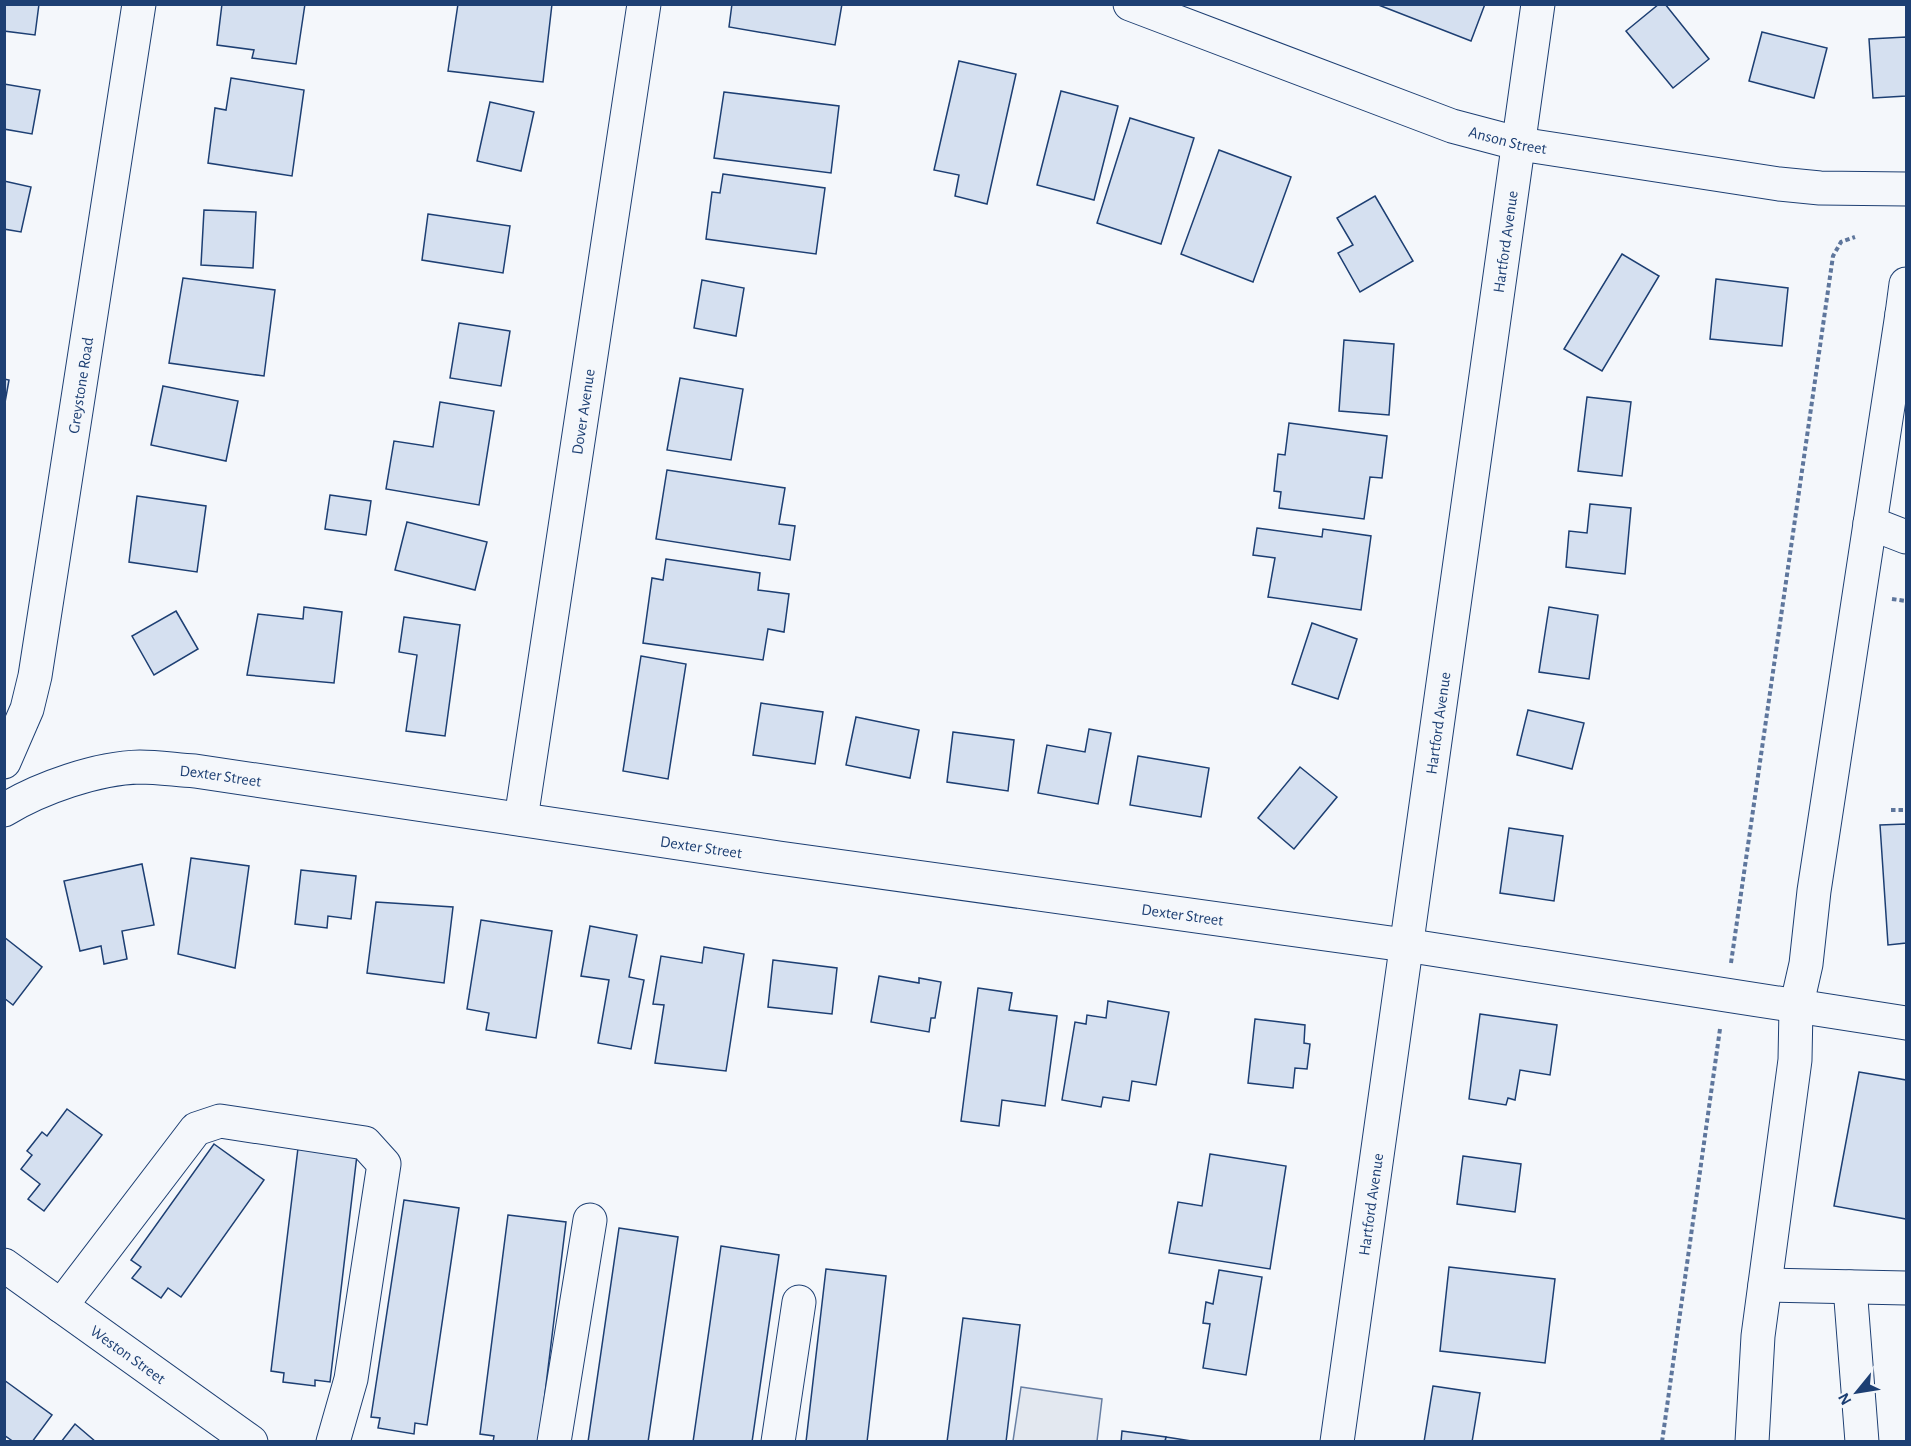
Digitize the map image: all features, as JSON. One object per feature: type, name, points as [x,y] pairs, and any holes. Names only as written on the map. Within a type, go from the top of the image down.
[{"type":"street","name":"Greystone Road","points":[[4,762],[27,709],[35,676],[139,4]]},
{"type":"street","name":"Dover Avenue","points":[[521,819],[644,4]]},
{"type":"street","name":"Anson Street","points":[[1130,4],[1452,126],[1520,144],[1779,184],[1820,188],[1906,189]]},
{"type":"street","name":"Hartford Avenue","points":[[1336,1442],[1538,4]]},
{"type":"street","points":[[1752,1442],[1758,1336],[1796,1060],[1796,1008],[1806,964],[1870,523],[1905,304]]},
{"type":"street","points":[[1870,523],[1906,537]]},
{"type":"street","name":"Dexter Street","points":[[4,810],[66,782],[139,767],[195,771],[779,858],[1405,945],[1796,1008],[1906,1023]]},
{"type":"street","points":[[61,1306],[196,1129],[220,1121],[365,1143],[384,1164],[351,1379],[333,1442]]},
{"type":"street","points":[[554,1442],[590,1220]]},
{"type":"street","name":"Weston Street","points":[[4,1265],[252,1442]]},
{"type":"street","points":[[1764,1285],[1906,1287]]},
{"type":"street","points":[[1850,1287],[1862,1442]]},
{"type":"street","points":[[778,1442],[799,1302]]},
{"type":"path","points":[[1731,966],[1833,256],[1841,242],[1856,237]]},
{"type":"path","points":[[1891,810],[1906,810]]},
{"type":"path","points":[[1662,1442],[1721,1020]]},
{"type":"shaded area","points":[[1021,1387],[1102,1399],[1097,1441],[1013,1441]]},
{"type":"building","points":[[4,4],[39,4],[35,35],[4,31]]},
{"type":"building","points":[[222,4],[305,4],[296,64],[252,58],[254,50],[217,45]]},
{"type":"building","points":[[458,4],[552,4],[543,82],[448,71]]},
{"type":"building","points":[[732,4],[842,4],[835,45],[729,27]]},
{"type":"building","points":[[1376,4],[1485,4],[1471,41]]},
{"type":"building","points":[[1659,4],[1665,4],[1709,59],[1673,88],[1626,31]]},
{"type":"building","points":[[1762,32],[1827,48],[1814,98],[1749,81]]},
{"type":"building","points":[[1906,37],[1906,96],[1873,98],[1869,39]]},
{"type":"building","points":[[959,61],[1016,74],[987,204],[955,196],[959,175],[934,170]]},
{"type":"building","points":[[231,78],[304,90],[292,176],[208,163],[215,108],[226,110]]},
{"type":"building","points":[[4,84],[40,90],[32,134],[4,129]]},
{"type":"building","points":[[1061,91],[1118,106],[1094,200],[1037,185]]},
{"type":"building","points":[[724,92],[839,106],[831,173],[714,158]]},
{"type":"building","points":[[490,102],[534,112],[521,171],[477,161]]},
{"type":"building","points":[[1130,118],[1194,138],[1161,244],[1097,223]]},
{"type":"building","points":[[1219,150],[1291,177],[1253,282],[1181,254]]},
{"type":"building","points":[[723,174],[825,188],[816,254],[706,239],[712,192],[720,193]]},
{"type":"building","points":[[4,181],[31,187],[21,232],[4,229]]},
{"type":"building","points":[[1375,196],[1413,261],[1360,292],[1338,253],[1353,245],[1337,218]]},
{"type":"building","points":[[204,210],[256,212],[253,268],[201,265]]},
{"type":"building","points":[[428,214],[510,226],[503,273],[422,260]]},
{"type":"building","points":[[1622,254],[1659,276],[1602,371],[1564,349]]},
{"type":"building","points":[[183,278],[275,290],[264,376],[169,363]]},
{"type":"building","points":[[1716,279],[1788,288],[1782,346],[1710,339]]},
{"type":"building","points":[[702,280],[744,288],[736,336],[694,328]]},
{"type":"building","points":[[459,323],[510,331],[501,386],[450,378]]},
{"type":"building","points":[[1344,340],[1394,344],[1389,415],[1339,411]]},
{"type":"building","points":[[680,378],[743,389],[731,460],[667,450]]},
{"type":"building","points":[[4,379],[9,380],[4,408]]},
{"type":"building","points":[[163,386],[238,401],[226,461],[151,445]]},
{"type":"building","points":[[1587,397],[1631,402],[1622,476],[1578,471]]},
{"type":"building","points":[[440,402],[494,411],[479,505],[386,489],[394,441],[433,447]]},
{"type":"building","points":[[1289,423],[1387,436],[1382,478],[1370,477],[1364,519],[1279,508],[1281,492],[1274,491],[1278,454],[1285,455]]},
{"type":"building","points":[[667,470],[785,488],[779,524],[795,526],[790,560],[656,539]]},
{"type":"building","points":[[330,495],[371,501],[366,535],[325,529]]},
{"type":"building","points":[[137,496],[206,506],[197,572],[129,562]]},
{"type":"building","points":[[1590,504],[1631,508],[1625,574],[1566,567],[1569,531],[1587,533]]},
{"type":"building","points":[[407,522],[487,542],[475,590],[395,570]]},
{"type":"building","points":[[1257,528],[1322,537],[1323,529],[1371,536],[1361,610],[1268,597],[1275,558],[1253,555]]},
{"type":"building","points":[[666,559],[760,573],[758,590],[789,594],[784,632],[768,629],[763,660],[643,643],[652,578],[663,580]]},
{"type":"building","points":[[304,607],[342,612],[334,683],[247,675],[258,614],[303,619]]},
{"type":"building","points":[[1549,607],[1598,615],[1589,679],[1539,672]]},
{"type":"building","points":[[176,611],[198,649],[154,675],[132,636]]},
{"type":"building","points":[[404,617],[460,625],[445,736],[406,731],[417,655],[399,652]]},
{"type":"building","points":[[1312,623],[1357,639],[1338,699],[1292,684]]},
{"type":"building","points":[[641,656],[686,664],[668,779],[623,771]]},
{"type":"building","points":[[761,703],[823,712],[815,764],[753,755]]},
{"type":"building","points":[[1528,710],[1584,723],[1572,769],[1517,755]]},
{"type":"building","points":[[856,717],[919,730],[910,778],[846,765]]},
{"type":"building","points":[[1089,729],[1111,733],[1098,804],[1038,793],[1047,745],[1085,752]]},
{"type":"building","points":[[953,732],[1014,740],[1008,791],[947,782]]},
{"type":"building","points":[[1138,756],[1209,768],[1201,817],[1130,805]]},
{"type":"building","points":[[1300,767],[1337,797],[1294,849],[1258,818]]},
{"type":"building","points":[[1906,824],[1906,943],[1888,945],[1880,825]]},
{"type":"building","points":[[1509,828],[1563,836],[1554,901],[1500,893]]},
{"type":"building","points":[[191,858],[249,866],[235,968],[178,954]]},
{"type":"building","points":[[142,864],[154,925],[122,931],[127,959],[104,964],[101,946],[80,951],[64,881]]},
{"type":"building","points":[[301,870],[356,876],[351,919],[328,916],[327,928],[295,924]]},
{"type":"building","points":[[376,902],[453,907],[444,983],[367,973]]},
{"type":"building","points":[[481,920],[552,931],[536,1038],[486,1030],[489,1013],[467,1009]]},
{"type":"building","points":[[590,926],[637,935],[629,977],[644,980],[631,1049],[598,1043],[609,980],[581,976]]},
{"type":"building","points":[[4,937],[42,967],[13,1005],[4,998]]},
{"type":"building","points":[[704,947],[744,954],[726,1071],[655,1063],[664,1005],[653,1004],[661,956],[702,963]]},
{"type":"building","points":[[773,960],[837,968],[832,1014],[768,1007]]},
{"type":"building","points":[[879,976],[919,983],[919,978],[941,982],[935,1018],[931,1018],[929,1032],[871,1022]]},
{"type":"building","points":[[978,988],[1012,993],[1009,1010],[1057,1016],[1045,1106],[1002,1100],[999,1126],[961,1121]]},
{"type":"building","points":[[1108,1001],[1169,1012],[1156,1085],[1132,1081],[1129,1101],[1103,1097],[1101,1107],[1062,1100],[1075,1022],[1086,1024],[1087,1015],[1106,1018]]},
{"type":"building","points":[[1480,1014],[1557,1025],[1550,1075],[1520,1070],[1515,1100],[1508,1098],[1506,1105],[1469,1099]]},
{"type":"building","points":[[1255,1019],[1305,1025],[1304,1043],[1310,1044],[1307,1069],[1295,1068],[1293,1088],[1248,1083]]},
{"type":"building","points":[[1859,1072],[1906,1080],[1906,1219],[1834,1206]]},
{"type":"building","points":[[67,1109],[102,1135],[44,1211],[28,1199],[40,1184],[21,1169],[32,1155],[27,1151],[42,1132],[47,1136]]},
{"type":"building","points":[[214,1144],[264,1180],[181,1297],[168,1288],[161,1298],[132,1278],[141,1267],[131,1260]]},
{"type":"building","points":[[298,1148],[357,1155],[330,1382],[315,1380],[315,1386],[283,1382],[284,1373],[271,1371]]},
{"type":"building","points":[[1210,1154],[1286,1166],[1270,1269],[1169,1253],[1178,1202],[1202,1206]]},
{"type":"building","points":[[1463,1156],[1521,1164],[1515,1212],[1457,1204]]},
{"type":"building","points":[[404,1200],[459,1208],[427,1425],[415,1423],[414,1434],[378,1428],[380,1418],[371,1417]]},
{"type":"building","points":[[508,1215],[566,1222],[539,1442],[493,1442],[494,1436],[480,1434]]},
{"type":"building","points":[[619,1228],[678,1237],[648,1442],[588,1442]]},
{"type":"building","points":[[721,1246],[779,1255],[752,1442],[693,1442]]},
{"type":"building","points":[[1449,1267],[1555,1279],[1545,1363],[1440,1351]]},
{"type":"building","points":[[826,1269],[886,1276],[867,1442],[806,1442]]},
{"type":"building","points":[[1219,1270],[1262,1277],[1246,1375],[1203,1368],[1210,1324],[1203,1323],[1206,1302],[1213,1304]]},
{"type":"building","points":[[963,1318],[1020,1325],[1006,1442],[947,1442]]},
{"type":"building","points":[[4,1380],[52,1415],[32,1442],[14,1442],[4,1435]]},
{"type":"building","points":[[1433,1386],[1480,1393],[1472,1442],[1424,1442]]},
{"type":"building","points":[[75,1424],[96,1442],[61,1442]]},
{"type":"building","points":[[1122,1431],[1166,1437],[1165,1442],[1121,1442]]},
{"type":"building","points":[[1166,1437],[1198,1442],[1165,1442]]}]
